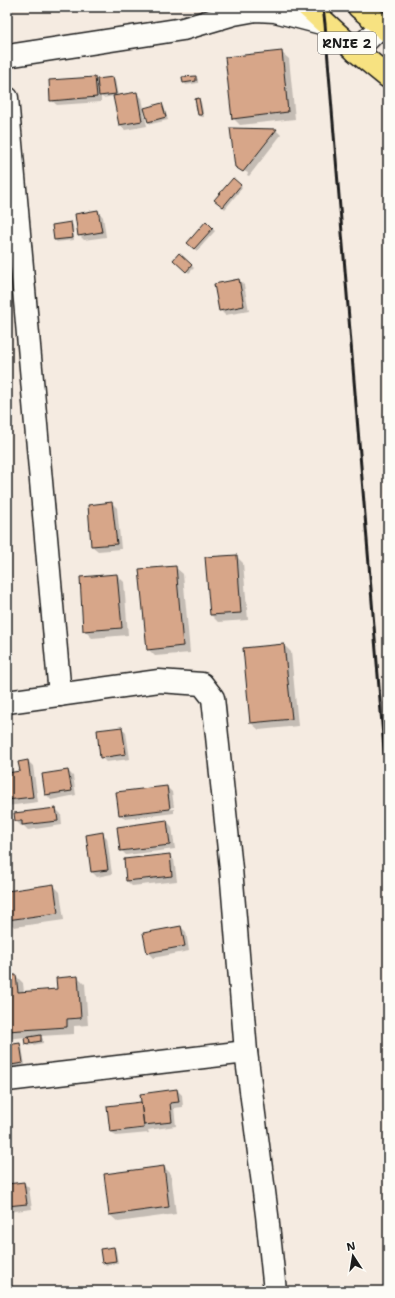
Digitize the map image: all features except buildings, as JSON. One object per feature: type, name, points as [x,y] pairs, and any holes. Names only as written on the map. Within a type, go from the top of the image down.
[{"type":"highway","name":"RNIE 2","points":[[308,7],[325,24],[388,77]]},
{"type":"highway","name":"RNIE 2","points":[[359,7],[386,27]]},
{"type":"street","points":[[183,29],[200,13],[204,7]]},
{"type":"street","points":[[7,56],[183,29],[234,14],[256,10],[274,11],[325,24]]},
{"type":"street","points":[[356,51],[386,27]]},
{"type":"street","points":[[7,98],[60,695]]},
{"type":"street","points":[[7,702],[159,681],[202,684],[213,698],[230,862],[246,1052],[267,1215],[275,1291]]},
{"type":"street","points":[[7,1080],[246,1052]]},
{"type":"railway","points":[[323,7],[388,798]]}]
